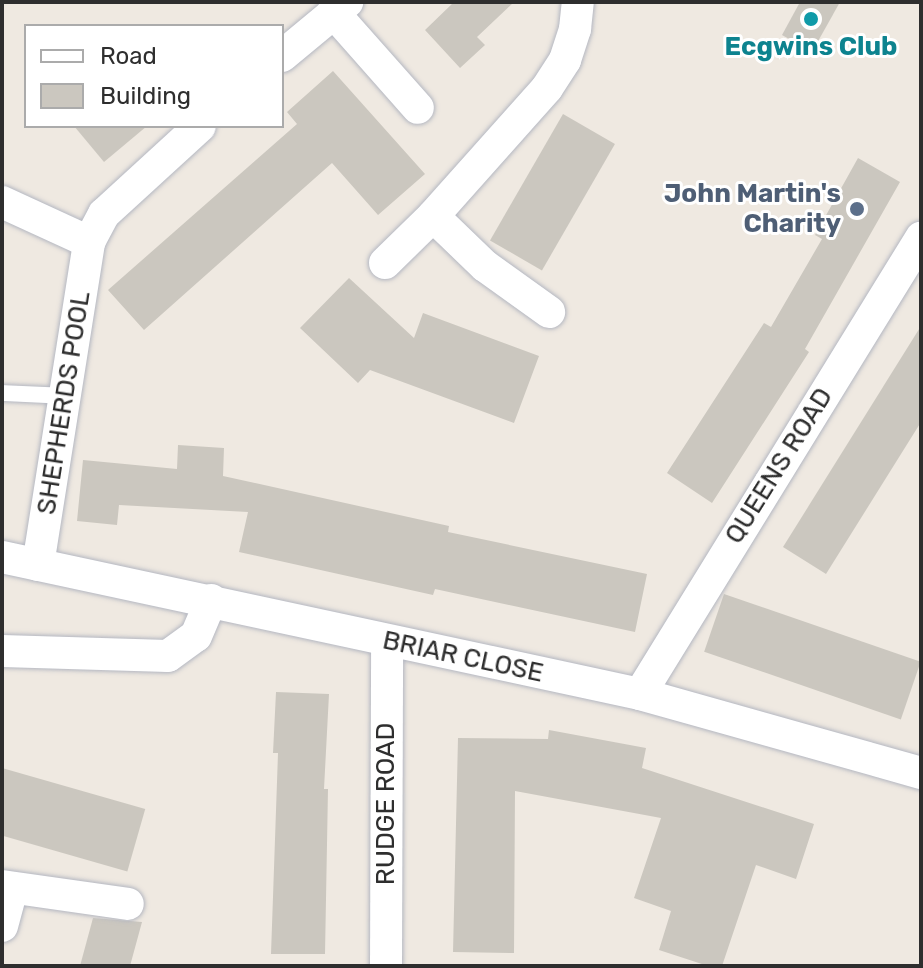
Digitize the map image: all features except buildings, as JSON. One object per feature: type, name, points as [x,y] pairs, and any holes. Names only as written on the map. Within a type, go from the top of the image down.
[{"type":"street","points":[[385,263],[433,216],[547,88],[565,60],[575,29],[578,2]]},
{"type":"street","points":[[284,54],[340,7],[418,108]]},
{"type":"street","name":"SHEPHERDS POOL","points":[[38,565],[89,242],[104,214],[198,128]]},
{"type":"street","points":[[2,202],[89,242]]},
{"type":"street","points":[[433,216],[485,266],[549,312]]},
{"type":"street","name":"QUEENS ROAD","points":[[640,694],[921,238]]},
{"type":"street","name":"BRIAR CLOSE","points":[[2,557],[640,694],[921,773]]},
{"type":"street","points":[[2,651],[168,656],[196,636],[211,600]]},
{"type":"street","name":"RUDGE ROAD","points":[[386,966],[387,641]]},
{"type":"street","points":[[2,926],[7,887],[128,904]]},
{"type":"lane","points":[[2,393],[65,396]]},
{"type":"place","name":"Ecgwins Club","points":[[811,19]]},
{"type":"place","name":"John Martin's Charity","points":[[857,209]]}]
